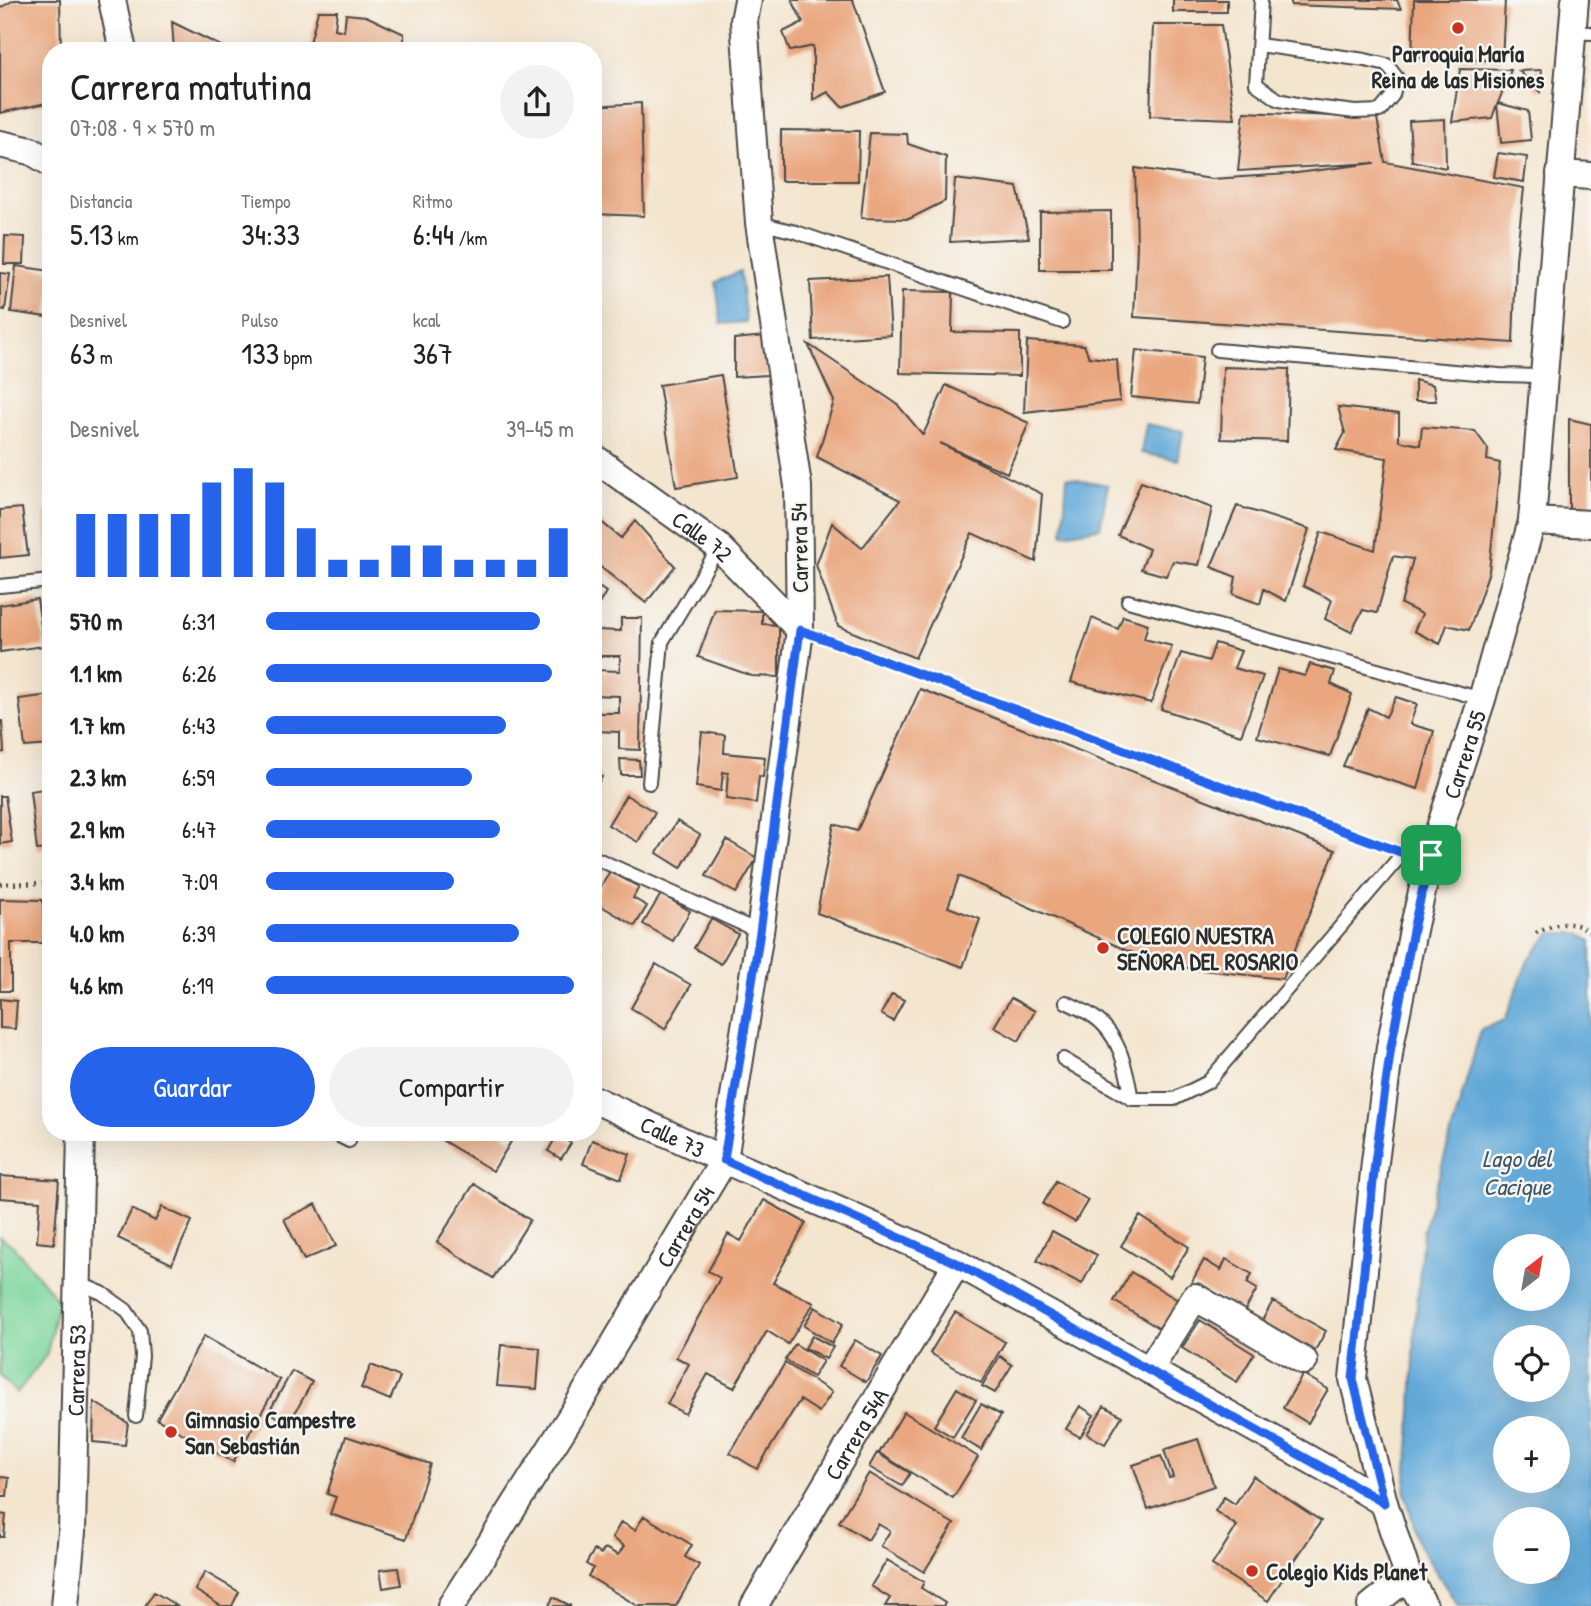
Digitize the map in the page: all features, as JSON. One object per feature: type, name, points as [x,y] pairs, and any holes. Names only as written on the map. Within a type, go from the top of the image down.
[{"type":"street","points":[[112,0],[121,42]]},
{"type":"street","name":"Carrera 54","points":[[451,1606],[575,1410],[724,1160],[760,932],[800,630],[798,486],[759,223],[744,21],[748,0]]},
{"type":"street","name":"Carrera 55","points":[[1423,1606],[1408,1576],[1384,1503],[1353,1379],[1375,1162],[1391,1047],[1414,925],[1431,855],[1482,699],[1532,521],[1560,174],[1581,33],[1575,0]]},
{"type":"street","points":[[0,144],[31,151],[42,158]]},
{"type":"street","points":[[1560,174],[1591,176]]},
{"type":"street","name":"Calle 72","points":[[602,463],[719,547],[800,630]]},
{"type":"street","points":[[1532,521],[1591,524]]},
{"type":"street","name":"Calle 73","points":[[602,1103],[957,1263],[1384,1503]]},
{"type":"street","name":"Carrera 53","points":[[65,1606],[72,1532],[81,1141]]},
{"type":"street","name":"Carrera 54A","points":[[754,1606],[957,1263]]},
{"type":"street","points":[[1149,1370],[1195,1297],[1304,1361]]},
{"type":"street","points":[[1371,1606],[1408,1576]]},
{"type":"lane","points":[[1259,45],[1387,65],[1396,78],[1393,95],[1380,111],[1355,112],[1279,100],[1256,84],[1261,0]]},
{"type":"lane","points":[[759,223],[796,232],[1062,322]]},
{"type":"lane","points":[[1217,350],[1485,374],[1544,376]]},
{"type":"lane","points":[[649,783],[662,642],[719,547]]},
{"type":"lane","points":[[0,586],[42,582]]},
{"type":"lane","points":[[1128,601],[1482,699]]},
{"type":"lane","points":[[1063,1059],[1132,1099],[1174,1099],[1209,1082],[1403,853],[1431,855]]},
{"type":"lane","points":[[602,862],[760,932]]},
{"type":"lane","points":[[1066,1002],[1092,1015],[1107,1027],[1123,1056],[1132,1099]]},
{"type":"lane","points":[[78,1283],[102,1293],[126,1310],[140,1331],[142,1356],[136,1416]]},
{"type":"path","points":[[800,630],[1403,853]]},
{"type":"path","points":[[0,884],[42,883]]},
{"type":"path","points":[[1536,933],[1552,925],[1570,923],[1591,933]]},
{"type":"green space","points":[[0,1237],[12,1245],[58,1300],[47,1354],[17,1393],[0,1376]]},
{"type":"water","points":[[740,271],[746,322],[721,324],[716,282]]},
{"type":"water","points":[[1146,424],[1183,431],[1178,460],[1141,453]]},
{"type":"water","points":[[1067,477],[1108,485],[1100,528],[1063,534]]},
{"type":"water","name":"Lago del Cacique","points":[[1551,933],[1580,933],[1591,941],[1591,1606],[1458,1606],[1419,1545],[1405,1493],[1423,1232],[1481,1029],[1505,1020],[1528,960]]},
{"type":"building","points":[[14,0],[60,0],[61,42],[42,42],[42,104],[0,113],[0,8]]},
{"type":"building","points":[[792,0],[853,0],[885,92],[842,107],[828,92],[813,100],[813,46],[790,51],[783,32],[803,22]]},
{"type":"building","points":[[1173,0],[1227,0],[1227,12],[1173,12]]},
{"type":"building","points":[[1291,0],[1397,0],[1401,9],[1291,5]]},
{"type":"building","name":"Parroquia María Reina de las Misiones","points":[[1414,0],[1505,0],[1502,61],[1412,57]]},
{"type":"building","points":[[318,11],[337,11],[335,29],[344,31],[346,14],[366,16],[404,34],[404,42],[310,42]]},
{"type":"building","points":[[172,22],[213,42],[173,42]]},
{"type":"building","points":[[1153,25],[1221,25],[1235,119],[1150,116]]},
{"type":"building","points":[[1460,69],[1511,70],[1498,103],[1528,111],[1531,140],[1501,143],[1497,104],[1492,118],[1452,122]]},
{"type":"building","points":[[1542,70],[1540,92],[1519,71]]},
{"type":"building","points":[[641,103],[644,216],[602,214],[602,105]]},
{"type":"building","points":[[1244,112],[1377,118],[1385,162],[1524,188],[1516,259],[1513,343],[1134,317],[1137,245],[1135,168],[1212,179],[1289,174],[1375,163],[1238,171]]},
{"type":"building","points":[[1445,119],[1446,168],[1412,161],[1409,121]]},
{"type":"building","points":[[781,130],[859,131],[858,181],[781,181]]},
{"type":"building","points":[[870,133],[907,134],[908,144],[946,157],[945,201],[909,219],[861,218]]},
{"type":"building","points":[[1498,153],[1527,157],[1524,182],[1494,177]]},
{"type":"building","points":[[955,179],[1017,187],[1029,238],[950,242]]},
{"type":"building","points":[[1111,211],[1111,270],[1040,270],[1040,212]]},
{"type":"building","points":[[5,236],[25,237],[24,264],[4,264]]},
{"type":"building","points":[[16,266],[42,270],[42,316],[11,312]]},
{"type":"building","points":[[0,273],[10,274],[5,310],[0,309]]},
{"type":"building","points":[[887,277],[891,335],[813,340],[810,281]]},
{"type":"building","points":[[902,291],[953,292],[952,332],[1020,333],[1020,376],[900,373]]},
{"type":"building","points":[[765,336],[768,375],[734,377],[734,339]]},
{"type":"building","points":[[1027,341],[1084,345],[1089,357],[1117,360],[1120,401],[1024,412]]},
{"type":"building","points":[[808,344],[897,404],[923,435],[946,385],[1029,423],[1007,473],[940,443],[1042,494],[1036,562],[972,533],[915,658],[838,626],[816,565],[832,523],[862,548],[900,500],[817,457],[834,401]]},
{"type":"building","points":[[1136,350],[1202,357],[1197,404],[1131,397]]},
{"type":"building","points":[[1223,367],[1289,369],[1287,441],[1221,439]]},
{"type":"building","points":[[721,375],[738,477],[676,487],[659,385]]},
{"type":"building","points":[[1415,380],[1433,385],[1436,401],[1415,401]]},
{"type":"building","points":[[1338,407],[1399,414],[1399,441],[1420,445],[1422,427],[1475,431],[1488,449],[1487,460],[1500,463],[1489,571],[1469,630],[1447,625],[1440,644],[1414,631],[1422,614],[1401,604],[1413,559],[1393,556],[1377,613],[1363,610],[1351,632],[1325,619],[1332,600],[1303,586],[1321,532],[1375,550],[1387,458],[1336,450],[1345,433]]},
{"type":"building","points":[[1569,419],[1591,424],[1591,511],[1569,509]]},
{"type":"building","points":[[1141,482],[1212,508],[1199,565],[1173,561],[1166,576],[1141,569],[1149,549],[1118,535]]},
{"type":"building","points":[[1237,506],[1309,529],[1286,601],[1264,589],[1260,604],[1233,594],[1236,577],[1211,567]]},
{"type":"building","points":[[22,508],[28,555],[0,558],[0,510]]},
{"type":"building","points":[[635,521],[675,566],[646,603],[602,568],[602,523],[621,538]]},
{"type":"building","points":[[37,599],[42,646],[0,652],[0,605]]},
{"type":"building","points":[[715,610],[762,611],[762,624],[779,625],[779,677],[752,676],[698,657]]},
{"type":"building","points":[[1123,616],[1148,624],[1144,639],[1172,646],[1151,703],[1071,682],[1092,618],[1118,629]]},
{"type":"building","points":[[621,618],[642,618],[640,750],[619,749],[619,732],[602,731],[602,713],[619,713],[619,696],[602,695],[602,670],[620,671],[620,656],[602,656],[602,630],[621,631]]},
{"type":"building","points":[[1215,643],[1241,651],[1234,668],[1263,676],[1241,735],[1161,709],[1181,653],[1209,661]]},
{"type":"building","points":[[1310,664],[1335,671],[1331,684],[1352,694],[1330,756],[1257,737],[1278,669],[1305,676]]},
{"type":"building","points":[[920,689],[1335,850],[1283,979],[1160,965],[959,876],[948,907],[980,919],[963,967],[817,913],[834,824],[857,831]]},
{"type":"building","points":[[42,696],[42,746],[25,747],[19,699]]},
{"type":"building","points":[[1396,697],[1417,704],[1410,724],[1434,731],[1418,789],[1343,766],[1368,708],[1386,717]]},
{"type":"building","points":[[0,721],[4,752],[0,753]]},
{"type":"building","points":[[702,732],[725,735],[724,753],[765,757],[763,777],[759,776],[756,803],[726,799],[728,773],[723,772],[721,791],[696,787]]},
{"type":"building","points":[[620,759],[639,760],[640,775],[621,775]]},
{"type":"building","points":[[42,789],[42,850],[37,850],[30,791]]},
{"type":"building","points":[[626,795],[655,812],[638,842],[608,825]]},
{"type":"building","points":[[0,796],[5,796],[12,842],[0,844]]},
{"type":"building","points":[[677,821],[700,835],[681,868],[657,853]]},
{"type":"building","points":[[727,840],[757,858],[736,893],[706,876]]},
{"type":"building","points":[[610,871],[639,887],[633,898],[647,906],[635,926],[602,906],[602,885]]},
{"type":"building","points":[[661,894],[690,911],[673,941],[643,924]]},
{"type":"building","points":[[0,899],[42,900],[42,943],[11,943],[11,991],[0,991]]},
{"type":"building","points":[[711,919],[738,934],[721,964],[694,948]]},
{"type":"building","points":[[656,964],[691,985],[665,1029],[631,1008]]},
{"type":"building","points":[[892,994],[904,1000],[893,1021],[881,1014]]},
{"type":"building","points":[[1011,998],[1035,1011],[1019,1041],[994,1027]]},
{"type":"building","points":[[0,999],[17,1001],[15,1029],[0,1028]]},
{"type":"building","points":[[444,1141],[511,1141],[493,1171]]},
{"type":"building","points":[[554,1141],[571,1143],[561,1159],[548,1151]]},
{"type":"building","points":[[592,1141],[630,1154],[621,1179],[583,1164]]},
{"type":"building","points":[[0,1176],[59,1180],[54,1244],[37,1242],[40,1201],[0,1198]]},
{"type":"building","points":[[1056,1181],[1088,1200],[1075,1222],[1043,1204]]},
{"type":"building","points":[[474,1184],[530,1220],[493,1278],[437,1242]]},
{"type":"building","points":[[764,1200],[806,1223],[773,1283],[814,1303],[788,1344],[767,1331],[734,1388],[708,1374],[685,1414],[667,1404],[689,1364],[676,1357],[720,1278],[708,1271],[728,1234],[741,1241]]},
{"type":"building","points":[[316,1204],[336,1246],[304,1260],[284,1219]]},
{"type":"building","points":[[162,1207],[192,1221],[172,1264],[118,1238],[132,1209],[155,1221]]},
{"type":"building","points":[[1140,1216],[1189,1247],[1170,1277],[1121,1246]]},
{"type":"building","points":[[1052,1231],[1097,1255],[1082,1284],[1037,1261]]},
{"type":"building","points":[[1226,1259],[1252,1274],[1247,1283],[1257,1289],[1244,1312],[1191,1283],[1204,1260],[1221,1270]]},
{"type":"building","points":[[1131,1272],[1183,1303],[1165,1332],[1114,1301]]},
{"type":"building","points":[[1273,1301],[1326,1331],[1313,1354],[1260,1324]]},
{"type":"building","points":[[815,1307],[843,1324],[832,1343],[804,1326]]},
{"type":"building","points":[[955,1312],[1005,1342],[981,1383],[930,1353]]},
{"type":"building","points":[[1200,1320],[1254,1354],[1237,1382],[1182,1348]]},
{"type":"building","points":[[204,1336],[280,1380],[233,1462],[157,1419]]},
{"type":"building","points":[[812,1336],[833,1347],[826,1359],[805,1348]]},
{"type":"building","points":[[855,1340],[882,1356],[866,1382],[839,1366]]},
{"type":"building","points":[[795,1344],[823,1361],[813,1377],[785,1360]]},
{"type":"building","points":[[501,1345],[540,1348],[537,1389],[497,1386]]},
{"type":"building","points":[[1000,1356],[1012,1365],[995,1393],[982,1386]]},
{"type":"building","points":[[785,1363],[832,1392],[819,1412],[800,1400],[757,1469],[730,1453]]},
{"type":"building","points":[[371,1365],[400,1377],[390,1400],[361,1388]]},
{"type":"building","points":[[292,1371],[312,1382],[289,1424],[269,1412]]},
{"type":"building","points":[[1303,1374],[1328,1389],[1308,1423],[1283,1408]]},
{"type":"building","points":[[957,1388],[976,1400],[953,1437],[934,1426]]},
{"type":"building","points":[[94,1402],[128,1423],[125,1445],[93,1442]]},
{"type":"building","points":[[981,1404],[1001,1415],[981,1450],[961,1438]]},
{"type":"building","points":[[1080,1406],[1094,1415],[1080,1437],[1066,1429]]},
{"type":"building","points":[[1104,1406],[1122,1416],[1105,1444],[1087,1434]]},
{"type":"building","points":[[904,1412],[978,1457],[953,1498],[879,1453]]},
{"type":"building","points":[[346,1436],[430,1464],[406,1539],[330,1514],[336,1497],[327,1494]]},
{"type":"building","points":[[1198,1439],[1214,1486],[1148,1509],[1133,1465],[1161,1456],[1169,1478],[1173,1477],[1164,1450]]},
{"type":"building","points":[[877,1453],[910,1473],[902,1486],[869,1467]]},
{"type":"building","points":[[869,1473],[954,1524],[924,1572],[881,1546],[890,1531],[878,1524],[868,1540],[839,1522]]},
{"type":"building","points":[[1253,1476],[1321,1521],[1268,1601],[1212,1565],[1237,1526],[1215,1511],[1224,1497],[1235,1504]]},
{"type":"building","points":[[0,1477],[9,1478],[7,1496],[0,1496]]},
{"type":"building","points":[[0,1514],[6,1515],[4,1537],[0,1537]]},
{"type":"building","points":[[644,1516],[692,1545],[685,1557],[699,1565],[676,1606],[638,1606],[588,1576],[593,1568],[586,1564],[594,1550],[601,1554],[605,1548],[618,1555],[624,1546],[612,1538],[621,1522],[635,1530]]},
{"type":"building","points":[[887,1560],[924,1582],[921,1588],[945,1603],[943,1606],[885,1606],[890,1598],[871,1586]]},
{"type":"building","points":[[398,1568],[401,1585],[383,1588],[380,1570]]},
{"type":"building","points":[[205,1572],[239,1592],[232,1606],[221,1606],[195,1590]]},
{"type":"building","points":[[154,1592],[177,1606],[145,1606]]},
{"type":"building","points":[[553,1597],[571,1606],[549,1606]]},
{"type":"place","name":"Parroquia María Reina de las Misiones","points":[[1458,28]]},
{"type":"place","name":"COLEGIO NUESTRA SEÑORA DEL ROSARIO","points":[[1103,948]]},
{"type":"place","name":"Gimnasio Campestre San Sebastián","points":[[171,1432]]},
{"type":"place","name":"Colegio Kids Planet","points":[[1252,1571]]},
{"type":"route","points":[[800,630],[1403,853],[1431,855],[1414,925],[1391,1047],[1375,1162],[1353,1379],[1384,1503],[957,1263],[724,1160],[760,932],[800,630]]}]
